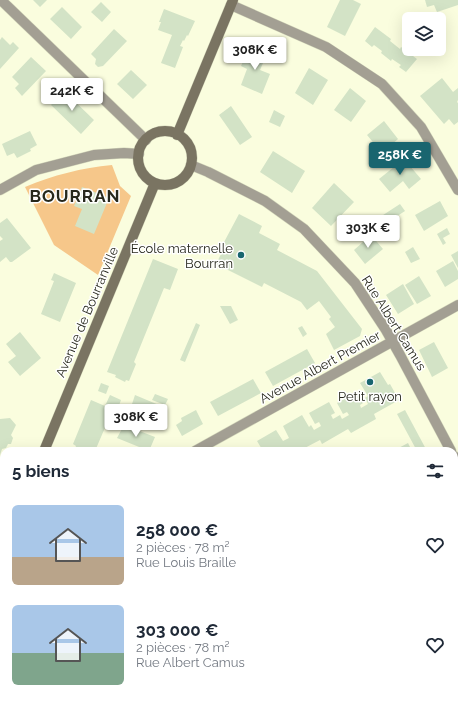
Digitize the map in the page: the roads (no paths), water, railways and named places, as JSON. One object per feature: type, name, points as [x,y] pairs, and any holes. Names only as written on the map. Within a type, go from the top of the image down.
[{"type":"street","points":[[1,0],[146,140]]},
{"type":"street","points":[[177,134],[232,3],[326,47],[382,84],[421,127],[458,190]]},
{"type":"street","points":[[164,132],[177,134],[183,138],[191,151],[191,165],[188,174],[173,184],[164,185],[149,180],[140,168],[139,154],[141,147],[151,136],[164,132]]},
{"type":"street","points":[[0,190],[36,170],[43,168],[94,155],[124,153],[139,154]]},
{"type":"street","name":"Rue Albert Camus","points":[[191,165],[208,172],[265,202],[304,229],[355,283],[392,342],[449,447]]},
{"type":"street","name":"Avenue de Bourranville","points":[[46,447],[155,183]]},
{"type":"street","name":"Avenue Albert Premier","points":[[202,447],[458,305]]},
{"type":"place","name":"École maternelle Bourran","points":[[241,255]]},
{"type":"place","name":"Petit rayon","points":[[370,382]]},
{"type":"district","name":"BOURRAN","points":[[75,196]]}]
